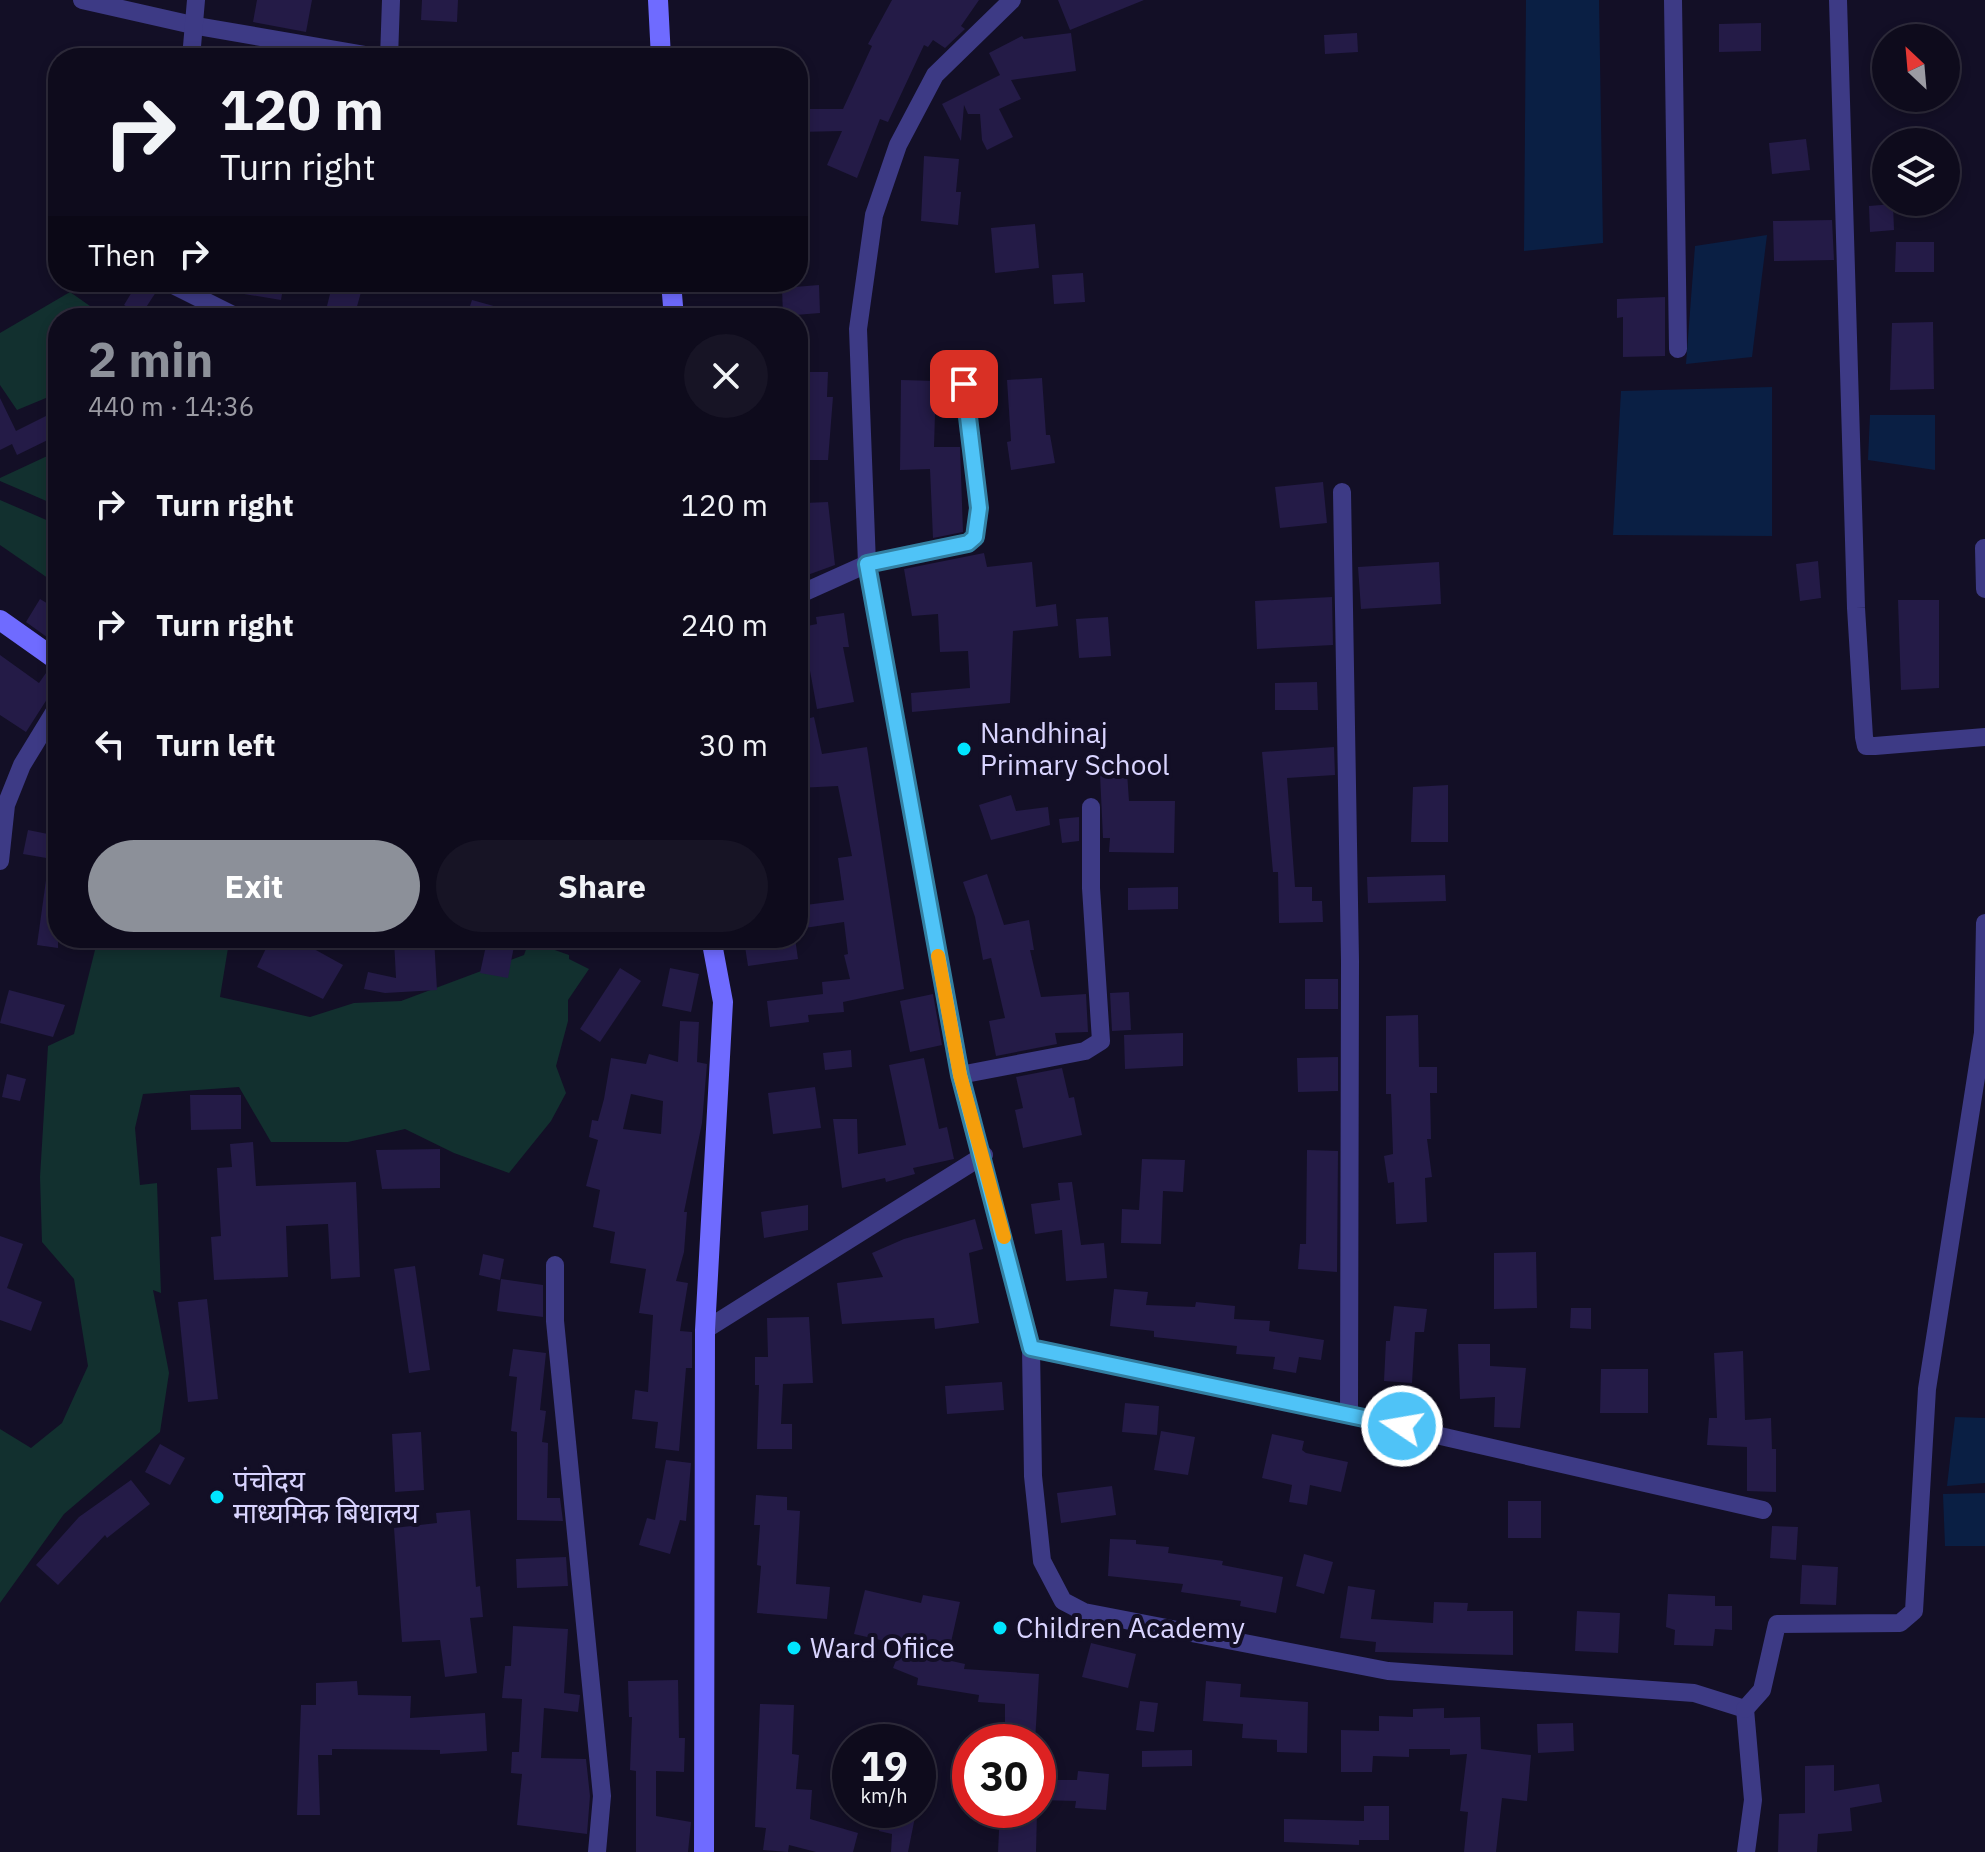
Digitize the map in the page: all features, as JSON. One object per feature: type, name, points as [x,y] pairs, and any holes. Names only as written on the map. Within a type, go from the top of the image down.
[{"type":"street","points":[[82,0],[197,26],[325,48]]},
{"type":"street","points":[[193,48],[197,26],[196,0]]},
{"type":"street","points":[[389,48],[391,0]]},
{"type":"street","points":[[658,0],[660,48]]},
{"type":"street","points":[[1012,0],[935,75],[898,145],[874,215],[858,329],[867,564],[960,1075],[984,1155],[1031,1348],[1033,1476],[1042,1561],[1063,1601],[1084,1612],[1388,1671],[1694,1693],[1745,1709]]},
{"type":"street","points":[[1673,0],[1678,349]]},
{"type":"street","points":[[1838,0],[1855,592],[1864,737],[1866,746],[1985,737]]},
{"type":"street","points":[[187,292],[219,308]]},
{"type":"street","points":[[808,591],[867,564],[968,543],[975,537],[979,508],[964,384]]},
{"type":"street","points":[[1342,492],[1350,961],[1349,1415]]},
{"type":"street","points":[[1984,548],[1985,589]]},
{"type":"street","points":[[0,620],[48,654]]},
{"type":"street","points":[[0,861],[6,805],[22,765],[48,722]]},
{"type":"street","points":[[960,1075],[1085,1051],[1101,1041],[1091,888],[1091,807]]},
{"type":"street","points":[[1746,1852],[1753,1800],[1745,1709],[1762,1690],[1777,1624],[1900,1623],[1914,1611],[1927,1389],[1983,1033],[1985,923]]},
{"type":"street","points":[[704,1852],[705,1330],[723,1002],[713,948]]},
{"type":"street","points":[[705,1330],[984,1155]]},
{"type":"street","points":[[555,1265],[555,1321],[600,1767],[602,1796],[597,1852]]},
{"type":"street","points":[[1031,1348],[1349,1415],[1763,1510]]},
{"type":"green space","points":[[70,292],[93,308],[48,308],[48,397],[17,410],[0,385],[0,333]]},
{"type":"green space","points":[[48,456],[48,502],[0,481],[0,478]]},
{"type":"green space","points":[[0,500],[48,521],[48,578],[0,545]]},
{"type":"green space","points":[[96,948],[228,948],[220,997],[310,1017],[354,1003],[401,1001],[524,955],[526,948],[549,948],[569,955],[569,959],[589,969],[568,1000],[568,1021],[556,1066],[566,1093],[551,1121],[509,1173],[454,1153],[405,1129],[348,1142],[271,1142],[239,1087],[143,1094],[135,1128],[140,1185],[157,1183],[161,1293],[153,1290],[169,1373],[160,1432],[64,1514],[0,1603],[0,1429],[31,1448],[62,1423],[88,1366],[74,1279],[42,1242],[40,1177],[48,1046],[74,1034]]},
{"type":"water","points":[[1526,0],[1599,0],[1603,243],[1524,251]]},
{"type":"water","points":[[1767,235],[1752,357],[1686,364],[1695,246]]},
{"type":"water","points":[[1772,387],[1772,536],[1613,535],[1621,391]]},
{"type":"water","points":[[1870,415],[1935,415],[1935,470],[1868,460]]},
{"type":"water","points":[[1955,1417],[1985,1418],[1985,1483],[1947,1486]]},
{"type":"water","points":[[1985,1493],[1985,1546],[1945,1546],[1943,1494]]},
{"type":"building","points":[[257,0],[312,0],[306,32],[253,22]]},
{"type":"building","points":[[422,0],[458,0],[457,22],[421,20]]},
{"type":"building","points":[[892,0],[979,0],[961,26],[965,29],[945,48],[933,40],[928,47],[924,45],[888,122],[880,119],[857,178],[827,165],[842,131],[808,132],[808,109],[843,109],[872,46],[868,44]]},
{"type":"building","points":[[1058,0],[1144,0],[1070,30]]},
{"type":"building","points":[[1761,23],[1761,51],[1719,52],[1719,24]]},
{"type":"building","points":[[1071,33],[1076,71],[1011,80],[1021,99],[999,109],[1013,137],[987,150],[982,140],[980,114],[968,114],[964,105],[961,141],[942,104],[1000,75],[989,53],[1022,36],[1024,39]]},
{"type":"building","points":[[1357,33],[1358,52],[1325,54],[1324,35]]},
{"type":"building","points":[[1806,139],[1810,170],[1772,174],[1769,143]]},
{"type":"building","points":[[924,156],[959,159],[956,192],[961,192],[958,225],[921,221]]},
{"type":"building","points":[[1869,206],[1872,206],[1872,216],[1893,216],[1894,230],[1870,232]]},
{"type":"building","points":[[1832,220],[1834,260],[1774,261],[1773,221]]},
{"type":"building","points":[[1035,224],[1039,268],[995,273],[991,228]]},
{"type":"building","points":[[1896,242],[1934,242],[1934,272],[1895,272]]},
{"type":"building","points":[[1083,273],[1085,302],[1054,304],[1052,275]]},
{"type":"building","points":[[819,285],[820,313],[808,314],[808,308],[783,308],[782,292],[808,292],[808,286]]},
{"type":"building","points":[[132,292],[156,292],[146,308],[124,305]]},
{"type":"building","points":[[232,292],[282,292],[281,300]]},
{"type":"building","points":[[330,292],[361,292],[357,308],[326,308]]},
{"type":"building","points":[[1665,297],[1665,356],[1623,357],[1623,317],[1617,318],[1617,299]]},
{"type":"building","points":[[472,300],[501,308],[469,308]]},
{"type":"building","points":[[1933,322],[1934,389],[1890,390],[1892,323]]},
{"type":"building","points":[[808,372],[828,372],[827,397],[833,397],[828,460],[808,460]]},
{"type":"building","points":[[1042,378],[1046,435],[1050,435],[1055,463],[1011,470],[1007,442],[1011,441],[1007,380]]},
{"type":"building","points":[[901,380],[936,381],[934,447],[960,447],[963,532],[933,538],[930,469],[900,470]]},
{"type":"building","points":[[0,398],[16,431],[48,415],[48,440],[17,455],[12,444],[0,450]]},
{"type":"building","points":[[1323,482],[1327,523],[1280,528],[1275,487]]},
{"type":"building","points":[[828,502],[835,565],[808,575],[808,503]]},
{"type":"building","points":[[984,553],[987,567],[1032,562],[1036,607],[1056,604],[1058,626],[1013,631],[1010,703],[912,712],[911,693],[970,688],[968,651],[940,652],[938,614],[912,616],[904,569]]},
{"type":"building","points":[[1818,561],[1821,598],[1800,601],[1796,564]]},
{"type":"building","points":[[1439,562],[1441,604],[1361,609],[1358,567]]},
{"type":"building","points":[[1332,597],[1333,645],[1257,649],[1255,601]]},
{"type":"building","points":[[40,599],[48,604],[48,638],[26,622]]},
{"type":"building","points":[[1898,600],[1939,600],[1939,688],[1901,690]]},
{"type":"building","points":[[844,613],[849,647],[843,647],[854,702],[817,709],[808,660],[808,626],[817,624],[816,617]]},
{"type":"building","points":[[1108,617],[1111,656],[1079,658],[1076,619]]},
{"type":"building","points":[[0,655],[39,683],[46,673],[48,674],[48,698],[26,732],[0,715]]},
{"type":"building","points":[[1317,682],[1318,710],[1275,710],[1275,683]]},
{"type":"building","points":[[814,717],[822,754],[867,747],[904,989],[843,1002],[844,1012],[808,1015],[809,1022],[770,1027],[767,1001],[823,994],[822,982],[850,979],[844,955],[848,954],[844,922],[808,927],[808,905],[844,900],[838,858],[852,856],[838,786],[808,788],[808,718]]},
{"type":"building","points":[[1334,747],[1335,775],[1287,778],[1295,887],[1312,887],[1312,901],[1322,901],[1323,922],[1279,923],[1278,872],[1273,872],[1262,752]]},
{"type":"building","points":[[1127,772],[1129,801],[1175,801],[1174,853],[1109,852],[1110,838],[1103,838],[1100,774]]},
{"type":"building","points":[[1448,785],[1448,842],[1411,842],[1413,787]]},
{"type":"building","points":[[1011,795],[1016,811],[1048,807],[1050,825],[991,840],[979,805]]},
{"type":"building","points":[[1079,817],[1079,841],[1062,843],[1059,819]]},
{"type":"building","points":[[28,830],[48,834],[48,858],[23,854]]},
{"type":"building","points":[[47,873],[48,873],[48,947],[37,945]]},
{"type":"building","points":[[987,874],[1004,925],[1029,920],[1034,950],[1030,950],[1041,997],[1086,994],[1088,1032],[1055,1033],[1057,1044],[996,1056],[989,1021],[1005,1018],[991,958],[983,960],[975,917],[963,882]]},
{"type":"building","points":[[1445,875],[1446,901],[1368,903],[1367,877]]},
{"type":"building","points":[[1178,887],[1178,909],[1128,910],[1128,888]]},
{"type":"building","points":[[266,948],[312,948],[343,965],[323,999],[257,967]]},
{"type":"building","points":[[394,948],[435,948],[437,990],[385,993],[364,989],[368,972],[396,978]]},
{"type":"building","points":[[485,948],[514,948],[508,978],[480,973]]},
{"type":"building","points":[[745,948],[796,948],[798,959],[748,966]]},
{"type":"building","points":[[620,968],[641,981],[600,1042],[580,1029]]},
{"type":"building","points":[[670,968],[699,974],[691,1012],[662,1006]]},
{"type":"building","points":[[1305,979],[1338,979],[1338,1009],[1305,1009]]},
{"type":"building","points":[[9,990],[65,1005],[53,1037],[0,1023]]},
{"type":"building","points":[[1129,992],[1131,1030],[1112,1031],[1110,993]]},
{"type":"building","points":[[933,994],[942,1045],[910,1052],[900,1001]]},
{"type":"building","points":[[1418,1015],[1419,1067],[1437,1067],[1437,1093],[1430,1093],[1431,1139],[1427,1139],[1432,1177],[1425,1178],[1427,1222],[1396,1224],[1394,1182],[1388,1183],[1384,1156],[1393,1154],[1391,1094],[1386,1094],[1386,1016]]},
{"type":"building","points":[[680,1021],[699,1022],[697,1062],[707,1064],[702,1123],[684,1212],[687,1212],[684,1252],[676,1281],[688,1283],[680,1331],[692,1332],[692,1368],[686,1368],[679,1451],[655,1448],[658,1422],[632,1419],[635,1390],[648,1392],[653,1315],[639,1313],[646,1269],[610,1263],[615,1232],[593,1227],[600,1190],[586,1186],[598,1140],[589,1137],[592,1120],[598,1121],[611,1058],[646,1064],[649,1054],[678,1062]],"holes":[[[631,1094],[663,1101],[661,1134],[623,1129]]]},
{"type":"building","points":[[1183,1033],[1183,1066],[1125,1069],[1124,1035]]},
{"type":"building","points":[[851,1050],[852,1067],[825,1070],[823,1053]]},
{"type":"building","points":[[1338,1057],[1338,1091],[1298,1092],[1297,1058]]},
{"type":"building","points":[[924,1058],[939,1129],[947,1127],[954,1159],[913,1168],[915,1174],[886,1182],[885,1178],[842,1188],[833,1119],[857,1119],[858,1154],[906,1145],[889,1065]]},
{"type":"building","points":[[1062,1068],[1069,1098],[1074,1097],[1082,1135],[1023,1148],[1015,1110],[1023,1108],[1016,1077]]},
{"type":"building","points":[[7,1074],[26,1079],[20,1101],[2,1097]]},
{"type":"building","points":[[815,1087],[821,1128],[773,1134],[768,1093]]},
{"type":"building","points":[[190,1095],[241,1095],[241,1129],[191,1130]]},
{"type":"building","points":[[253,1142],[256,1186],[356,1182],[360,1277],[331,1279],[328,1224],[286,1226],[288,1277],[214,1280],[211,1237],[221,1236],[217,1168],[232,1167],[230,1144]]},
{"type":"building","points":[[440,1149],[440,1188],[382,1189],[376,1150]]},
{"type":"building","points":[[1307,1150],[1338,1151],[1337,1272],[1298,1269],[1300,1244],[1306,1244]]},
{"type":"building","points":[[1142,1159],[1185,1160],[1183,1192],[1163,1191],[1161,1244],[1121,1243],[1122,1209],[1139,1210]]},
{"type":"building","points":[[1072,1182],[1081,1245],[1104,1243],[1107,1278],[1066,1281],[1062,1230],[1035,1234],[1031,1204],[1060,1200],[1058,1183]]},
{"type":"building","points":[[808,1205],[808,1230],[764,1238],[761,1212]]},
{"type":"building","points":[[975,1219],[983,1249],[969,1253],[979,1323],[935,1329],[934,1318],[842,1324],[837,1283],[883,1277],[872,1253],[904,1239]]},
{"type":"building","points":[[0,1236],[23,1244],[7,1288],[42,1302],[31,1331],[0,1320]]},
{"type":"building","points":[[1536,1252],[1537,1308],[1494,1309],[1494,1253]]},
{"type":"building","points":[[483,1254],[504,1259],[500,1280],[479,1275]]},
{"type":"building","points":[[415,1266],[430,1370],[409,1373],[394,1269]]},
{"type":"building","points":[[501,1279],[543,1285],[543,1317],[497,1311]]},
{"type":"building","points":[[1114,1289],[1148,1292],[1146,1305],[1195,1307],[1196,1302],[1235,1306],[1234,1319],[1270,1321],[1269,1331],[1324,1340],[1321,1360],[1299,1357],[1296,1373],[1273,1369],[1275,1357],[1236,1354],[1237,1346],[1154,1337],[1154,1331],[1110,1326]]},
{"type":"building","points":[[207,1299],[218,1399],[188,1402],[178,1302]]},
{"type":"building","points":[[1394,1306],[1427,1309],[1424,1332],[1415,1332],[1412,1383],[1384,1381],[1386,1341],[1390,1341]]},
{"type":"building","points":[[1571,1308],[1591,1308],[1591,1329],[1570,1328]]},
{"type":"building","points":[[809,1317],[813,1383],[783,1384],[781,1424],[792,1424],[792,1449],[757,1449],[759,1385],[755,1385],[755,1357],[768,1357],[767,1318]]},
{"type":"building","points":[[1458,1344],[1490,1344],[1490,1366],[1526,1368],[1520,1428],[1494,1427],[1495,1397],[1460,1399]]},
{"type":"building","points":[[513,1349],[546,1353],[540,1410],[546,1411],[542,1442],[548,1443],[547,1498],[560,1498],[563,1521],[517,1520],[517,1432],[511,1431],[517,1377],[509,1376]]},
{"type":"building","points":[[1743,1351],[1745,1420],[1771,1418],[1772,1449],[1776,1449],[1776,1492],[1747,1491],[1747,1447],[1707,1445],[1709,1418],[1717,1418],[1714,1353]]},
{"type":"building","points":[[1601,1369],[1648,1369],[1648,1413],[1600,1413]]},
{"type":"building","points":[[1002,1382],[1004,1410],[947,1414],[945,1386]]},
{"type":"building","points":[[1125,1403],[1159,1406],[1157,1435],[1122,1432]]},
{"type":"building","points":[[1161,1431],[1195,1437],[1188,1475],[1154,1470]]},
{"type":"building","points":[[421,1432],[424,1490],[395,1492],[392,1434]]},
{"type":"building","points":[[1272,1434],[1304,1441],[1302,1450],[1306,1453],[1348,1462],[1341,1492],[1310,1485],[1307,1505],[1289,1502],[1292,1485],[1262,1478]]},
{"type":"building","points":[[160,1444],[185,1458],[170,1485],[145,1472]]},
{"type":"building","points":[[666,1460],[691,1463],[686,1521],[680,1520],[670,1554],[639,1545],[647,1518],[655,1520]]},
{"type":"building","points":[[131,1480],[150,1504],[107,1538],[105,1535],[58,1585],[36,1565],[79,1517]]},
{"type":"building","points":[[1112,1486],[1116,1515],[1061,1523],[1057,1493]]},
{"type":"building","points":[[756,1495],[787,1497],[787,1510],[800,1511],[796,1584],[830,1587],[827,1619],[757,1613],[761,1566],[757,1565],[760,1525],[754,1525]]},
{"type":"building","points":[[1508,1501],[1541,1501],[1541,1538],[1508,1538]]},
{"type":"building","points":[[470,1510],[476,1587],[480,1586],[483,1617],[470,1618],[477,1673],[445,1677],[440,1640],[402,1642],[394,1528],[437,1523],[436,1513]]},
{"type":"building","points":[[1772,1526],[1798,1527],[1796,1560],[1770,1558]]},
{"type":"building","points":[[1110,1539],[1136,1540],[1136,1544],[1169,1547],[1168,1553],[1223,1561],[1222,1565],[1283,1577],[1276,1613],[1240,1606],[1241,1601],[1181,1592],[1183,1584],[1108,1576]]},
{"type":"building","points":[[1304,1554],[1333,1562],[1324,1594],[1296,1586]]},
{"type":"building","points":[[566,1557],[568,1586],[517,1588],[516,1559]]},
{"type":"building","points":[[1802,1565],[1838,1567],[1836,1605],[1800,1604]]},
{"type":"building","points":[[1348,1586],[1375,1590],[1371,1619],[1433,1623],[1434,1602],[1468,1603],[1467,1611],[1513,1611],[1513,1655],[1375,1652],[1376,1642],[1340,1638]]},
{"type":"building","points":[[865,1590],[921,1603],[923,1595],[960,1602],[947,1660],[965,1664],[964,1669],[1039,1674],[1036,1724],[1005,1724],[1005,1704],[978,1702],[979,1695],[917,1685],[918,1678],[893,1668],[902,1645],[854,1634]]},
{"type":"building","points":[[1668,1594],[1715,1596],[1715,1606],[1732,1606],[1732,1630],[1715,1629],[1713,1646],[1674,1645],[1675,1630],[1666,1627]]},
{"type":"building","points":[[1577,1611],[1620,1613],[1618,1653],[1575,1651]]},
{"type":"building","points":[[513,1626],[568,1629],[564,1693],[580,1695],[578,1712],[544,1708],[541,1758],[586,1759],[590,1796],[587,1834],[517,1825],[522,1774],[511,1773],[512,1752],[519,1752],[522,1699],[502,1698],[505,1666],[511,1666]]},
{"type":"building","points":[[1091,1643],[1136,1654],[1128,1688],[1082,1677]]},
{"type":"building","points":[[678,1680],[679,1738],[685,1738],[684,1772],[656,1771],[656,1816],[691,1822],[688,1852],[636,1852],[636,1771],[630,1770],[632,1717],[629,1717],[628,1681]]},
{"type":"building","points":[[357,1681],[358,1695],[411,1696],[410,1718],[485,1713],[487,1751],[440,1754],[440,1750],[332,1749],[332,1755],[318,1755],[320,1815],[297,1815],[301,1705],[316,1705],[316,1683]]},
{"type":"building","points":[[1206,1681],[1241,1684],[1240,1697],[1308,1702],[1307,1753],[1277,1752],[1277,1740],[1242,1738],[1243,1724],[1203,1721]]},
{"type":"building","points":[[1140,1701],[1158,1703],[1154,1732],[1136,1730]]},
{"type":"building","points":[[760,1704],[794,1705],[792,1754],[799,1755],[796,1789],[812,1790],[810,1819],[832,1828],[858,1833],[853,1852],[816,1852],[789,1845],[788,1852],[763,1850],[766,1828],[755,1827]]},
{"type":"building","points":[[1444,1708],[1444,1718],[1480,1717],[1481,1749],[1531,1755],[1527,1801],[1502,1798],[1496,1852],[1464,1852],[1468,1812],[1460,1811],[1467,1754],[1450,1755],[1450,1749],[1409,1749],[1409,1757],[1373,1756],[1372,1772],[1341,1772],[1341,1730],[1379,1731],[1379,1716],[1413,1717],[1413,1709]]},
{"type":"building","points":[[1573,1723],[1574,1751],[1538,1753],[1537,1724]]},
{"type":"building","points":[[1192,1750],[1192,1766],[1142,1767],[1142,1751]]},
{"type":"building","points":[[1834,1765],[1834,1791],[1879,1784],[1882,1802],[1850,1808],[1852,1831],[1818,1834],[1817,1852],[1778,1852],[1779,1814],[1805,1813],[1805,1766]]},
{"type":"building","points":[[1078,1771],[1109,1774],[1106,1810],[1075,1808],[1076,1801],[1056,1800],[1056,1780],[1077,1780]]},
{"type":"building","points":[[1364,1806],[1389,1806],[1389,1840],[1359,1840],[1359,1845],[1284,1842],[1284,1819],[1364,1821]]},
{"type":"building","points":[[880,1828],[913,1828],[908,1852],[891,1852],[892,1834],[879,1831]]},
{"type":"building","points":[[999,1828],[1037,1828],[1036,1852],[998,1852]]},
{"type":"slow traffic","points":[[938,956],[960,1075],[1004,1237]]},
{"type":"place","name":"Nandhinaj Primary School","points":[[964,749]]},
{"type":"place","name":"पंचोदय माध्यमिक बिधालय","points":[[217,1497]]},
{"type":"place","name":"Children Academy","points":[[1000,1628]]},
{"type":"place","name":"Ward Ofiice","points":[[794,1648]]},
{"type":"route","points":[[964,384],[979,508],[975,537],[968,543],[900,554],[867,564],[960,1075],[984,1155],[1031,1348],[1402,1426]]}]
